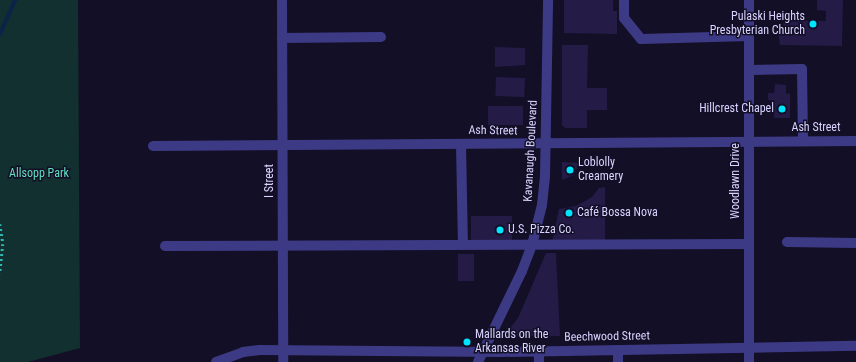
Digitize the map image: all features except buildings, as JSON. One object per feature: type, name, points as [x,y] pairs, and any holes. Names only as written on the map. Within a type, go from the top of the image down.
[{"type":"street","name":"I Street","points":[[282,0],[283,362]]},
{"type":"street","name":"Kavanaugh Boulevard","points":[[478,362],[532,245],[542,205],[546,145],[548,0]]},
{"type":"street","points":[[624,0],[624,18],[641,39],[749,36]]},
{"type":"street","name":"Woodlawn Drive","points":[[749,0],[749,362]]},
{"type":"street","points":[[282,38],[381,37]]},
{"type":"street","points":[[749,70],[802,69],[803,141]]},
{"type":"street","name":"Ash Street","points":[[153,146],[282,144],[546,145],[856,140]]},
{"type":"street","points":[[461,144],[463,245]]},
{"type":"street","points":[[787,242],[856,243]]},
{"type":"street","points":[[165,246],[749,244]]},
{"type":"street","name":"Beechwood Street","points":[[216,362],[244,352],[284,350],[483,352],[856,346]]},
{"type":"street","points":[[618,350],[618,362]]},
{"type":"street","points":[[539,351],[539,362]]},
{"type":"path","points":[[0,224],[3,244],[0,274]]},
{"type":"green space","name":"Allsopp Park","points":[[0,0],[78,0],[80,348],[28,362],[0,362]]},
{"type":"waterway","points":[[0,34],[15,0]]},
{"type":"place","name":"Pulaski Heights Presbyterian Church","points":[[813,24]]},
{"type":"place","name":"Hillcrest Chapel","points":[[782,109]]},
{"type":"place","name":"Loblolly Creamery","points":[[570,170]]},
{"type":"place","name":"Café Bossa Nova","points":[[569,213]]},
{"type":"place","name":"U.S. Pizza Co.","points":[[500,230]]},
{"type":"place","name":"Mallards on the Arkansas River","points":[[467,342]]}]
